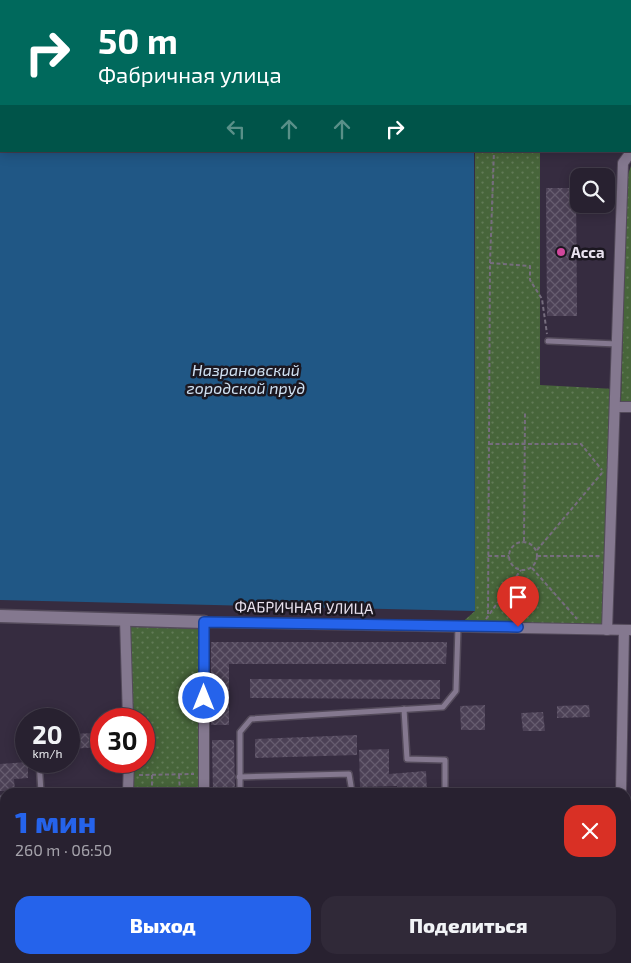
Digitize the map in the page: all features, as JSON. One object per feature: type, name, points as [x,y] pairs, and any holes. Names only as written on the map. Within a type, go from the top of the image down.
[{"type":"street","points":[[607,630],[623,163],[631,152]]},
{"type":"street","points":[[614,407],[631,406]]},
{"type":"street","name":"ФАБРИЧНАЯ УЛИЦА","points":[[0,616],[628,630]]},
{"type":"street","points":[[125,619],[128,708]]},
{"type":"street","points":[[204,622],[204,788]]},
{"type":"street","points":[[621,788],[627,710],[628,630]]},
{"type":"street","points":[[128,788],[129,775]]},
{"type":"lane","points":[[548,341],[617,344]]},
{"type":"lane","points":[[240,788],[240,732],[251,719],[443,707],[456,691],[458,626]]},
{"type":"lane","points":[[404,709],[407,759],[444,760],[445,788]]},
{"type":"lane","points":[[40,773],[41,788]]},
{"type":"lane","points":[[240,777],[349,774],[351,788]]},
{"type":"path","points":[[488,614],[490,264],[494,152]]},
{"type":"path","points":[[490,264],[530,266],[530,280],[542,299],[548,341]]},
{"type":"path","points":[[524,541],[526,413]]},
{"type":"path","points":[[489,444],[581,444],[604,472],[537,550],[537,556],[532,568]]},
{"type":"path","points":[[532,568],[521,570],[512,565],[509,556],[514,544],[524,541],[530,543],[537,550]]},
{"type":"path","points":[[488,556],[509,556]]},
{"type":"path","points":[[537,556],[610,556]]},
{"type":"path","points":[[532,568],[586,630]]},
{"type":"path","points":[[484,626],[488,614],[521,570]]},
{"type":"path","points":[[179,774],[180,788]]},
{"type":"path","points":[[129,775],[204,774]]},
{"type":"path","points":[[152,775],[152,788]]},
{"type":"green space","points":[[475,152],[540,152],[540,385],[615,389],[607,630],[458,626],[475,611]]},
{"type":"green space","points":[[631,166],[631,402],[621,402],[627,177]]},
{"type":"green space","points":[[125,619],[204,622],[204,788],[128,788],[129,773],[155,773],[155,708],[128,708]]},
{"type":"water","name":"Назрановский городской пруд","points":[[0,152],[474,152],[475,611],[0,600]]},
{"type":"building","name":"Асса","points":[[546,188],[570,188],[570,213],[576,213],[577,316],[547,316]]},
{"type":"building","points":[[211,642],[447,642],[446,664],[229,664],[229,725],[211,725]]},
{"type":"building","points":[[250,679],[440,680],[440,699],[250,698]]},
{"type":"building","points":[[485,705],[485,730],[461,730],[460,706]]},
{"type":"building","points":[[589,705],[590,717],[557,718],[557,706]]},
{"type":"building","points":[[543,712],[545,731],[523,731],[521,713]]},
{"type":"building","points":[[90,733],[90,748],[80,748],[80,734]]},
{"type":"building","points":[[357,735],[357,755],[255,758],[255,739]]},
{"type":"building","points":[[212,740],[234,740],[235,788],[213,788]]},
{"type":"building","points":[[389,749],[389,774],[426,771],[427,788],[397,788],[397,786],[360,787],[359,750]]},
{"type":"building","points":[[15,763],[15,773],[28,773],[28,778],[14,779],[15,788],[0,788],[0,764]]},
{"type":"place","name":"Асса","points":[[561,252]]},
{"type":"route","points":[[204,698],[204,622],[518,627]]}]
